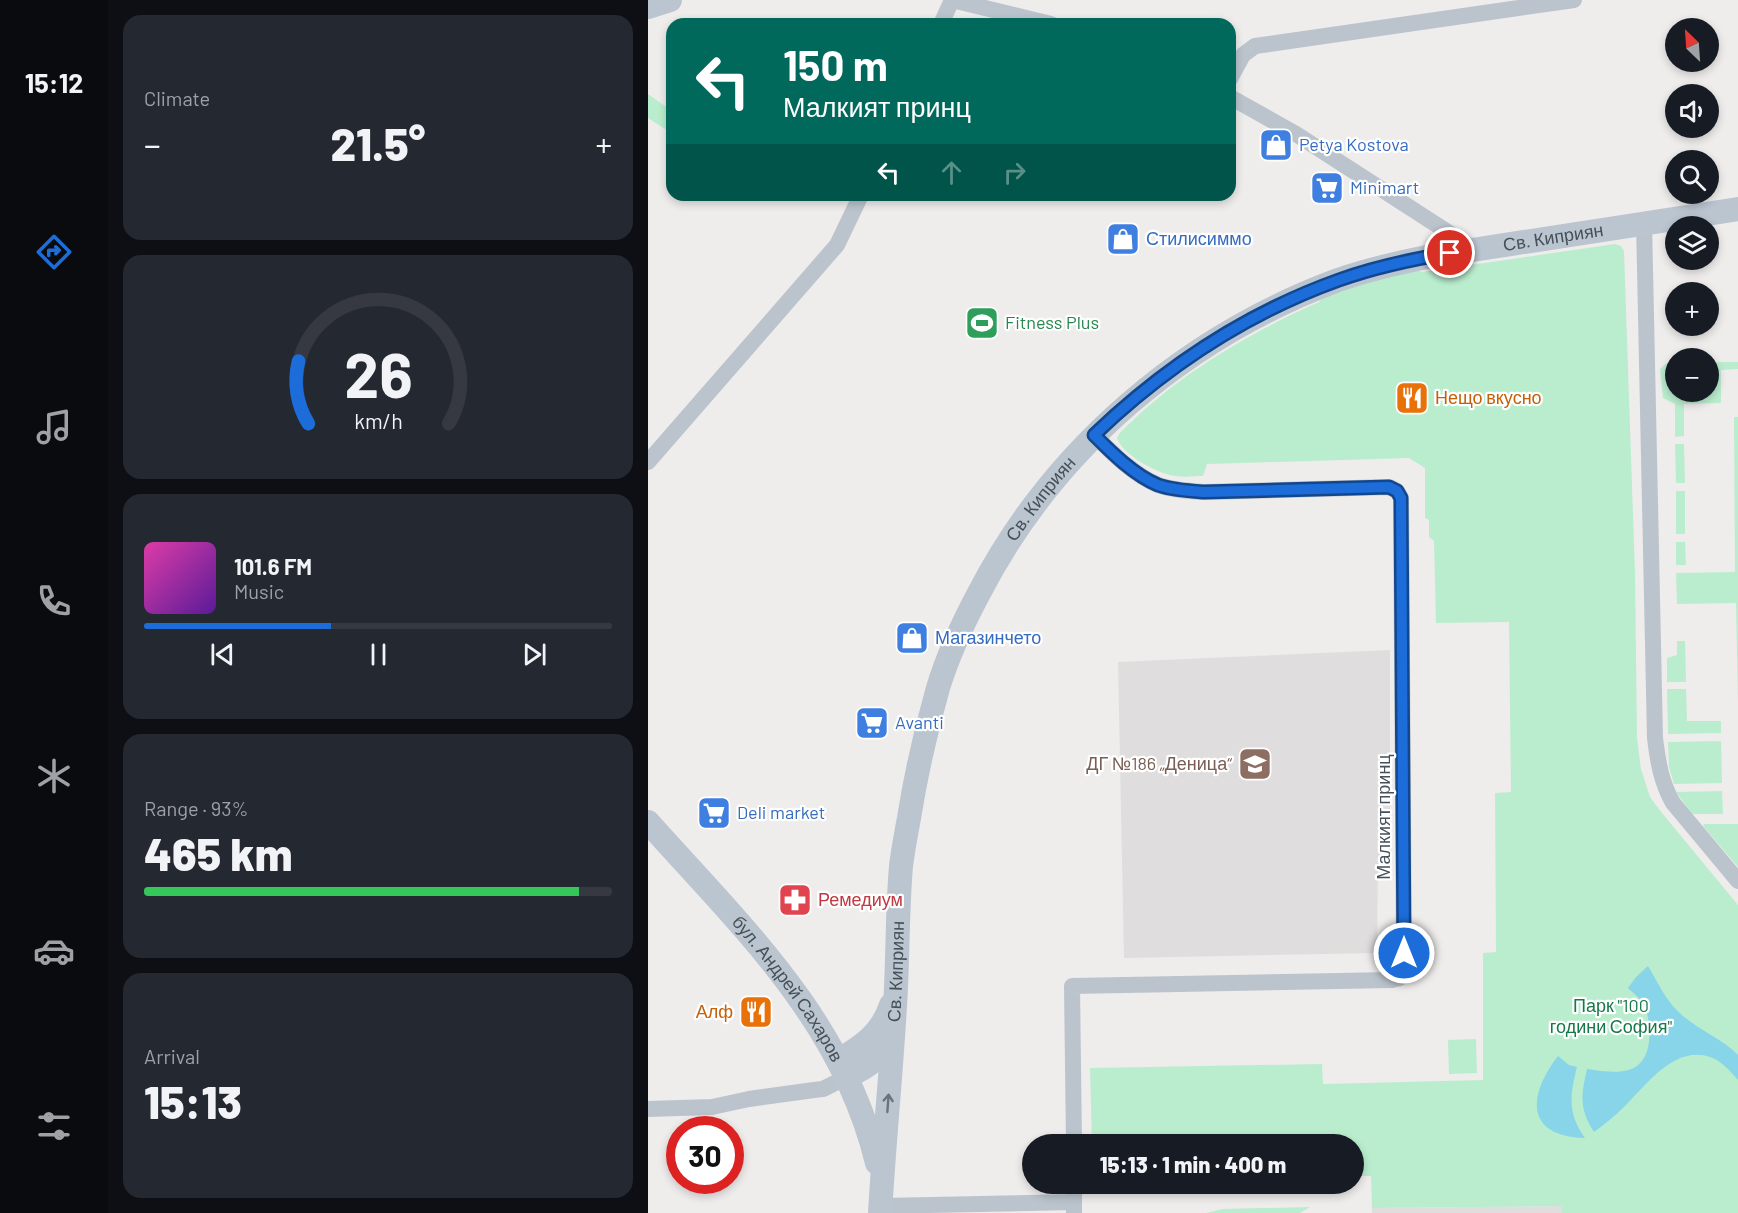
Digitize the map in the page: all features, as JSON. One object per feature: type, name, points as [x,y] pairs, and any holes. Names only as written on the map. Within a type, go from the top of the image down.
[{"type":"street","points":[[648,8],[670,0]]},
{"type":"street","points":[[944,18],[952,0],[1026,18]]},
{"type":"street","points":[[1236,68],[1243,55],[1255,46],[1574,0]]},
{"type":"street","points":[[1236,100],[1296,134],[1474,249]]},
{"type":"street","points":[[648,462],[837,245],[858,201]]},
{"type":"street","name":"Св. Киприян","points":[[881,1200],[896,989],[901,865],[915,780],[939,685],[964,620],[995,561],[1023,519],[1062,470],[1126,404],[1178,364],[1245,323],[1340,280],[1383,267],[1474,249],[1738,209]]},
{"type":"street","points":[[1644,222],[1655,738],[1665,788],[1673,802],[1738,881]]},
{"type":"street","name":"Малкият принц","points":[[1074,1134],[1072,986],[1392,980],[1400,978],[1404,971],[1401,498],[1397,491],[1389,487],[1204,492],[1180,490],[1158,485],[1142,477],[1094,435]]},
{"type":"street","name":"бул. Андрей Сахаров","points":[[648,822],[782,972],[808,1009],[843,1069],[872,1141],[881,1200]]},
{"type":"street","points":[[648,1109],[712,1107],[749,1099],[823,1089],[881,1027],[889,1012],[896,989]]},
{"type":"street","points":[[843,1069],[868,1066],[884,1052],[893,1031]]},
{"type":"street","points":[[881,1200],[1074,1207]]},
{"type":"shaded area","name":"ДГ №186 „Деница“","points":[[1390,650],[1390,865],[1378,866],[1377,953],[1124,958],[1118,662]]},
{"type":"shaded area","points":[[1562,1206],[1562,1213],[1372,1213],[1372,1208]]},
{"type":"green space","points":[[648,94],[666,107],[666,128],[648,118]]},
{"type":"green space","name":"Парк \"100 години София\"","points":[[1615,244],[1621,246],[1624,251],[1635,574],[1637,738],[1641,769],[1650,797],[1738,905],[1738,1213],[1562,1213],[1562,1206],[1372,1208],[1371,1176],[1364,1176],[1364,1134],[1092,1134],[1090,1068],[1322,1064],[1323,1084],[1483,1080],[1483,953],[1496,952],[1495,793],[1511,792],[1509,622],[1436,623],[1434,541],[1429,537],[1429,520],[1425,518],[1425,468],[1409,458],[1207,464],[1203,476],[1178,476],[1156,470],[1140,461],[1120,444],[1117,438],[1140,413],[1187,376],[1265,328],[1319,302],[1322,298],[1374,279],[1403,272],[1422,272]]},
{"type":"green space","points":[[1719,362],[1738,362],[1738,369],[1721,370],[1721,403],[1684,404],[1684,436],[1675,437],[1675,404],[1671,402],[1719,402]]},
{"type":"green space","points":[[1665,365],[1665,399],[1663,398],[1660,369]]},
{"type":"green space","points":[[1734,417],[1738,417],[1738,706],[1736,603],[1677,604],[1676,573],[1735,572]]},
{"type":"green space","points":[[1675,444],[1684,444],[1685,483],[1676,483]]},
{"type":"green space","points":[[1676,491],[1685,491],[1685,534],[1676,534]]},
{"type":"green space","points":[[1676,542],[1685,542],[1686,565],[1676,565]]},
{"type":"green space","points":[[1677,641],[1685,641],[1686,682],[1667,682],[1667,658],[1677,655]]},
{"type":"green space","points":[[1667,689],[1686,689],[1687,721],[1721,721],[1721,733],[1668,734]]},
{"type":"green space","points":[[1721,741],[1722,783],[1674,784],[1669,767],[1668,742]]},
{"type":"green space","points":[[1722,791],[1723,814],[1692,814],[1676,792]]},
{"type":"green space","points":[[1704,824],[1738,824],[1738,867],[1703,826]]},
{"type":"green space","points":[[1476,1039],[1477,1073],[1449,1074],[1448,1040]]},
{"type":"green space","points":[[1310,1207],[1300,1213],[1206,1213],[1223,1209]]},
{"type":"water","points":[[1648,966],[1677,1011],[1738,1055],[1738,1080],[1726,1067],[1710,1057],[1685,1056],[1674,1061],[1653,1077],[1594,1132],[1586,1116],[1583,1102],[1583,1087],[1587,1069],[1608,1072],[1627,1070],[1641,1062],[1646,1054],[1649,1028],[1646,1009],[1628,988]]},
{"type":"water","points":[[1558,1056],[1569,1065],[1577,1067],[1572,1104],[1575,1120],[1585,1138],[1565,1136],[1551,1130],[1542,1121],[1537,1111],[1537,1099],[1541,1085]]},
{"type":"place","name":"Petya Kostova","points":[[1276,145]]},
{"type":"place","name":"Minimart","points":[[1327,188]]},
{"type":"place","name":"Стилисиммо","points":[[1123,239]]},
{"type":"place","name":"Fitness Plus","points":[[982,323]]},
{"type":"place","name":"Нещо вкусно","points":[[1412,398]]},
{"type":"place","name":"Магазинчето","points":[[912,638]]},
{"type":"place","name":"Avanti","points":[[872,723]]},
{"type":"place","name":"ДГ №186 „Деница“","points":[[1255,764]]},
{"type":"place","name":"Deli market","points":[[714,813]]},
{"type":"place","name":"Ремедиум","points":[[795,900]]},
{"type":"place","name":"Алф","points":[[756,1012]]},
{"type":"route","points":[[1404,953],[1401,498],[1397,491],[1389,487],[1204,492],[1180,490],[1158,485],[1142,477],[1094,435],[1126,404],[1178,364],[1245,323],[1340,280],[1383,267],[1450,253]]}]
